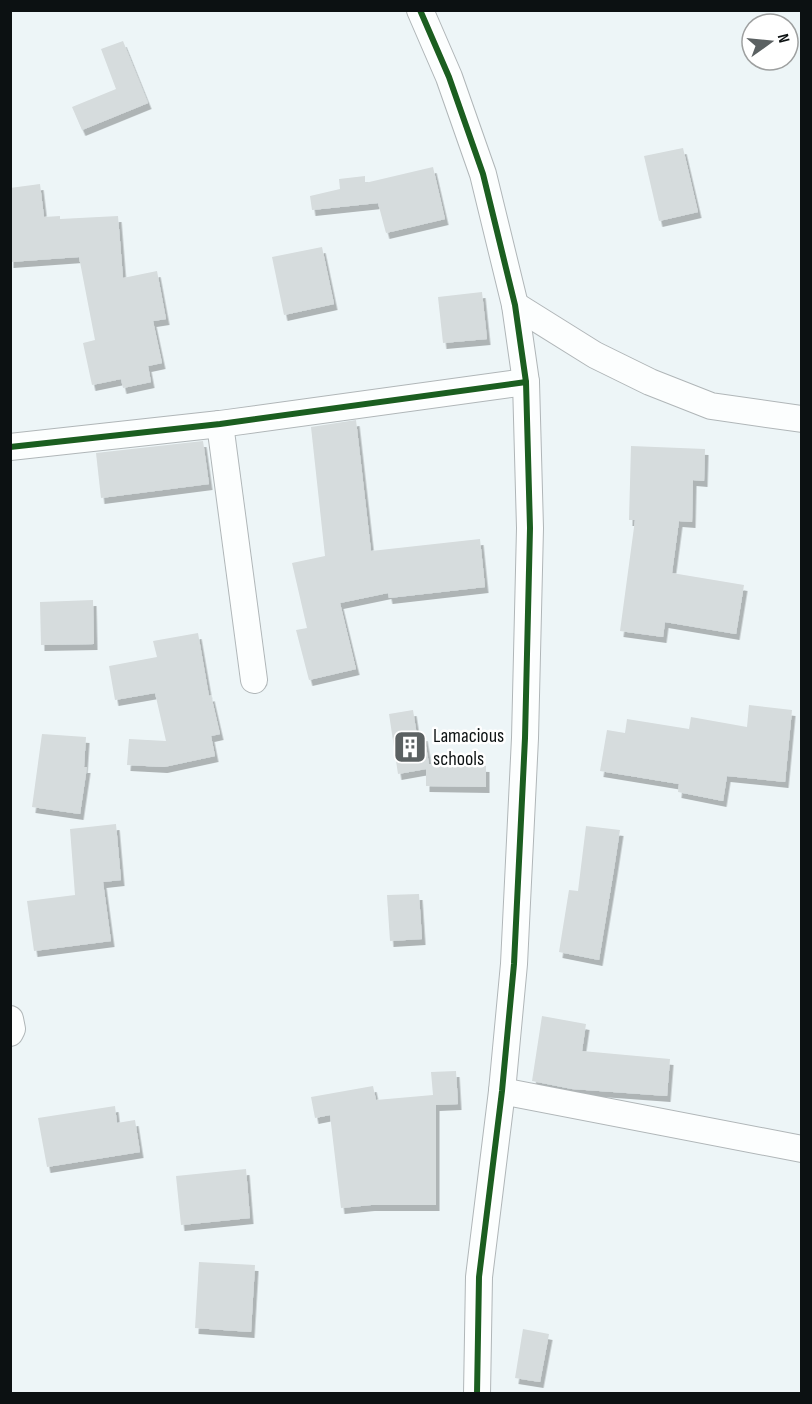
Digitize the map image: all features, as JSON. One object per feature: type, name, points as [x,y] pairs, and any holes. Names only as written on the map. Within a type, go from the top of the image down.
[{"type":"street","points":[[420,10],[449,76],[483,174],[515,305],[526,382],[530,528],[525,738],[514,963],[502,1091],[478,1277],[477,1394]]},
{"type":"street","points":[[515,305],[595,355],[650,382],[711,406],[801,419]]},
{"type":"street","points":[[10,447],[220,424],[526,382]]},
{"type":"street","points":[[220,424],[254,680]]},
{"type":"street","points":[[10,1019],[12,1029],[10,1033]]},
{"type":"street","points":[[502,1091],[801,1149]]},
{"type":"building","points":[[123,41],[148,103],[82,130],[72,107],[116,89],[101,49]]},
{"type":"building","points":[[683,148],[698,212],[659,221],[644,156]]},
{"type":"building","points":[[433,167],[445,219],[386,233],[378,203],[312,210],[310,196],[340,189],[339,179],[365,176],[365,183]]},
{"type":"building","points":[[40,184],[44,217],[60,216],[60,219],[118,216],[123,278],[157,271],[166,319],[153,321],[162,363],[148,366],[151,382],[123,388],[121,379],[92,385],[83,343],[95,340],[79,257],[10,262],[10,188]]},
{"type":"building","points":[[322,247],[334,304],[284,315],[272,257]]},
{"type":"building","points":[[482,292],[487,339],[443,343],[438,297]]},
{"type":"building","points":[[356,420],[371,551],[480,539],[485,587],[389,598],[388,593],[340,603],[356,669],[309,680],[296,630],[307,628],[292,563],[325,556],[311,427]]},
{"type":"building","points":[[203,441],[209,484],[101,498],[96,453]]},
{"type":"building","points":[[631,446],[705,449],[704,481],[693,480],[692,522],[679,521],[672,573],[744,585],[736,634],[665,622],[663,637],[620,631],[635,520],[629,520]]},
{"type":"building","points":[[93,600],[94,644],[41,645],[40,602]]},
{"type":"building","points":[[198,633],[209,696],[211,695],[220,734],[211,736],[215,756],[164,767],[127,765],[129,739],[166,741],[155,693],[115,700],[109,666],[157,657],[153,641]]},
{"type":"building","points":[[749,705],[792,710],[785,782],[727,776],[723,801],[678,792],[679,784],[600,771],[607,730],[625,733],[627,719],[689,729],[691,717],[747,727]]},
{"type":"building","points":[[413,710],[417,736],[424,735],[429,764],[486,766],[486,787],[426,786],[426,769],[398,774],[389,714]]},
{"type":"building","points":[[42,734],[86,737],[84,767],[87,767],[80,814],[32,807]]},
{"type":"building","points":[[116,824],[121,880],[103,882],[111,941],[34,951],[27,901],[75,895],[70,829]]},
{"type":"building","points":[[586,826],[620,830],[599,960],[559,952],[569,890],[578,891]]},
{"type":"building","points":[[419,894],[422,939],[390,941],[387,895]]},
{"type":"building","points":[[542,1016],[586,1024],[582,1051],[670,1059],[667,1096],[572,1089],[532,1081]]},
{"type":"building","points":[[456,1071],[458,1104],[436,1105],[436,1205],[371,1205],[341,1208],[330,1115],[315,1118],[311,1097],[373,1086],[376,1100],[433,1095],[431,1072]]},
{"type":"building","points":[[115,1106],[117,1123],[135,1120],[140,1152],[47,1167],[38,1118]]},
{"type":"building","points":[[246,1169],[250,1218],[181,1225],[176,1176]]},
{"type":"building","points":[[199,1262],[255,1265],[251,1332],[195,1328]]},
{"type":"building","points":[[523,1329],[549,1334],[540,1382],[515,1378]]},
{"type":"cycle path","points":[[420,10],[449,77],[483,174],[515,305],[526,382],[530,528],[525,738],[514,964],[502,1091],[479,1277],[477,1394]]},
{"type":"cycle path","points":[[10,447],[220,424],[526,382]]},
{"type":"place","name":"Lamacious schools","points":[[410,747]]}]
